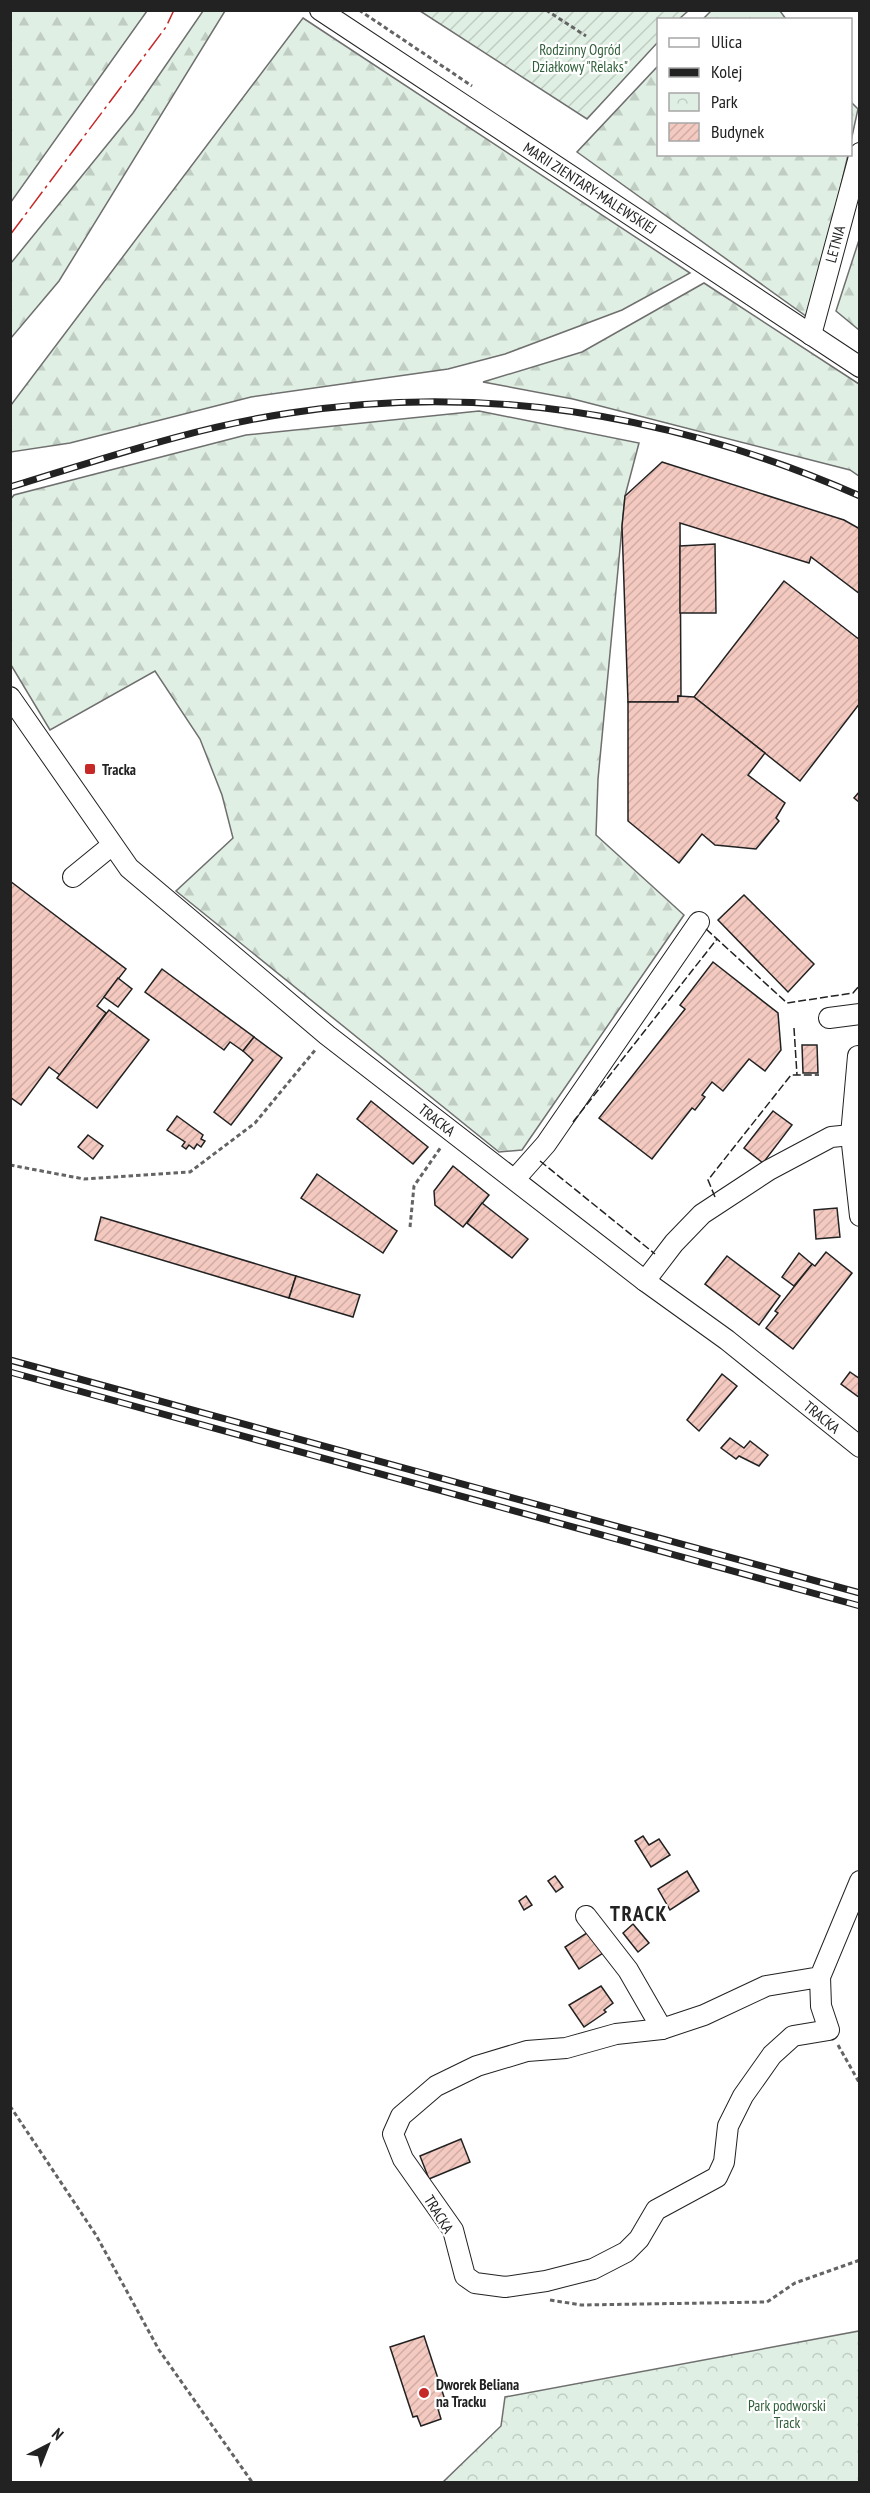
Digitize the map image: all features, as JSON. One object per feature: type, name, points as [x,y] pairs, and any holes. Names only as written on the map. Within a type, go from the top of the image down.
[{"type":"street","name":"MARII ZIENTARY-MALEWSKIEJ","points":[[320,10],[860,367]]},
{"type":"street","name":"LETNIA","points":[[811,335],[860,153]]},
{"type":"street","name":"TRACKA","points":[[10,697],[111,846],[129,868],[327,1035],[645,1281],[727,1340],[860,1447]]},
{"type":"street","points":[[73,877],[111,846]]},
{"type":"street","points":[[515,1179],[546,1144],[699,922]]},
{"type":"street","points":[[829,1017],[860,1014]]},
{"type":"street","points":[[858,1056],[851,1135],[859,1210]]},
{"type":"street","points":[[645,1281],[674,1243],[702,1214],[769,1170],[831,1137],[851,1135]]},
{"type":"street","points":[[829,2030],[821,2007],[820,1977],[860,1881]]},
{"type":"street","points":[[586,1916],[627,1970],[662,2029]]},
{"type":"street","name":"TRACKA","points":[[820,1977],[766,1986],[704,2015],[662,2029],[616,2034],[566,2048],[527,2052],[477,2066],[436,2086],[401,2116],[393,2134],[403,2159],[453,2230],[465,2276],[475,2283],[505,2287],[593,2269],[626,2252],[639,2239],[656,2210],[717,2177],[724,2162],[728,2126],[744,2096],[772,2055],[793,2036],[829,2030]]},
{"type":"path","points":[[546,10],[586,36]]},
{"type":"path","points":[[10,1165],[84,1179],[190,1172],[255,1123],[327,1035]]},
{"type":"path","points":[[410,1227],[414,1186],[452,1132]]},
{"type":"path","points":[[829,2030],[860,2084]]},
{"type":"path","points":[[10,2106],[96,2235],[159,2350],[252,2482]]},
{"type":"path","points":[[541,2299],[581,2305],[767,2302],[795,2283],[860,2260]]},
{"type":"green space","points":[[10,11],[147,11],[11,202]]},
{"type":"green space","points":[[203,11],[225,11],[59,281],[11,338],[11,263],[133,113]]},
{"type":"green space","name":"Rodzinny Ogród Działkowy \"Relaks\"","points":[[420,11],[688,11],[680,18],[657,18],[657,43],[587,119]]},
{"type":"green space","points":[[711,11],[780,11],[785,18],[704,18]]},
{"type":"green space","points":[[303,18],[690,273],[622,310],[505,354],[448,369],[251,397],[70,443],[11,452],[11,405]]},
{"type":"green space","points":[[657,67],[657,156],[848,156],[810,319],[577,152]]},
{"type":"green space","points":[[852,103],[858,109],[852,136]]},
{"type":"green space","points":[[859,240],[859,330],[836,311]]},
{"type":"green space","points":[[704,283],[859,384],[859,476],[850,470],[573,399],[483,382],[582,352]]},
{"type":"green space","points":[[479,411],[639,443],[625,496],[598,779],[596,835],[684,915],[522,1150],[499,1152],[176,891],[233,838],[222,795],[200,739],[155,671],[50,730],[11,665],[10,500],[14,495],[246,435]]},
{"type":"green space","name":"Park podworski Track","points":[[859,2331],[859,2482],[443,2482],[501,2426],[505,2397]]},
{"type":"building","points":[[662,462],[844,520],[860,529],[860,594],[811,557],[809,563],[680,523],[681,696],[678,696],[678,702],[628,702],[622,526],[625,496]]},
{"type":"building","points":[[715,544],[716,613],[680,613],[680,546]]},
{"type":"building","points":[[784,581],[860,640],[860,703],[800,781],[694,697]]},
{"type":"building","points":[[678,696],[694,697],[765,753],[748,775],[785,803],[776,818],[779,821],[756,849],[715,845],[702,834],[679,863],[628,821],[628,702],[678,702]]},
{"type":"building","points":[[860,791],[860,803],[854,798]]},
{"type":"building","points":[[10,881],[126,969],[97,1006],[106,1013],[60,1075],[49,1067],[21,1105],[10,1097]]},
{"type":"building","points":[[744,895],[814,964],[788,992],[718,920]]},
{"type":"building","points":[[713,962],[778,1013],[781,1050],[765,1071],[749,1059],[723,1091],[712,1082],[702,1095],[705,1097],[695,1110],[692,1108],[652,1159],[599,1118],[685,1009],[680,1005]]},
{"type":"building","points":[[162,969],[254,1037],[243,1051],[230,1042],[224,1050],[145,992]]},
{"type":"building","points":[[118,978],[132,989],[118,1007],[104,997]]},
{"type":"building","points":[[109,1010],[149,1040],[97,1108],[57,1078]]},
{"type":"building","points":[[254,1037],[282,1058],[231,1125],[214,1112],[253,1060],[243,1051]]},
{"type":"building","points":[[802,1045],[817,1045],[818,1073],[803,1073]]},
{"type":"building","points":[[371,1101],[428,1147],[413,1164],[357,1119]]},
{"type":"building","points":[[773,1111],[792,1125],[763,1163],[744,1148]]},
{"type":"building","points":[[177,1116],[203,1135],[201,1139],[205,1141],[201,1147],[197,1144],[194,1149],[189,1145],[186,1149],[182,1146],[185,1142],[167,1130]]},
{"type":"building","points":[[88,1135],[103,1146],[93,1159],[78,1147]]},
{"type":"building","points":[[453,1166],[489,1195],[463,1227],[435,1205],[434,1191]]},
{"type":"building","points":[[317,1174],[397,1231],[383,1253],[301,1198]]},
{"type":"building","points":[[482,1203],[528,1239],[512,1258],[467,1223]]},
{"type":"building","points":[[837,1208],[840,1237],[816,1239],[814,1210]]},
{"type":"building","points":[[101,1217],[296,1276],[289,1298],[95,1240]]},
{"type":"building","points":[[826,1252],[852,1273],[793,1349],[766,1328],[778,1313],[775,1311],[812,1264],[815,1266]]},
{"type":"building","points":[[799,1253],[812,1264],[794,1286],[782,1277]]},
{"type":"building","points":[[727,1256],[780,1296],[759,1325],[705,1284]]},
{"type":"building","points":[[296,1276],[360,1295],[353,1317],[289,1298]]},
{"type":"building","points":[[850,1372],[860,1379],[860,1398],[841,1384]]},
{"type":"building","points":[[722,1374],[737,1386],[699,1431],[687,1420]]},
{"type":"building","points":[[730,1438],[744,1448],[750,1441],[768,1455],[759,1466],[739,1456],[736,1459],[721,1448]]},
{"type":"building","points":[[643,1836],[649,1845],[659,1839],[670,1855],[651,1867],[635,1841]]},
{"type":"building","points":[[687,1871],[699,1891],[670,1910],[658,1889]]},
{"type":"building","points":[[555,1876],[563,1887],[556,1892],[548,1881]]},
{"type":"building","points":[[526,1896],[532,1905],[524,1910],[519,1901]]},
{"type":"building","points":[[633,1924],[649,1943],[638,1952],[623,1933]]},
{"type":"building","points":[[593,1929],[606,1951],[579,1969],[565,1947]]},
{"type":"building","points":[[601,1986],[613,2003],[604,2010],[606,2012],[584,2027],[569,2005]]},
{"type":"building","points":[[461,2139],[470,2162],[429,2179],[420,2156]]},
{"type":"building","name":"Dworek Beliana na Tracku","points":[[424,2336],[447,2406],[438,2409],[441,2419],[421,2426],[417,2416],[413,2417],[390,2347]]},
{"type":"railway","points":[[10,487],[184,435],[255,419],[364,404],[437,402],[509,405],[581,413],[652,426],[722,445],[791,468],[860,496]]},
{"type":"railway","points":[[10,1360],[860,1593]]},
{"type":"railway","points":[[10,1372],[860,1606]]},
{"type":"fence","points":[[706,929],[787,1003],[853,993],[860,985]]},
{"type":"fence","points":[[573,1122],[717,939]]},
{"type":"fence","points":[[794,1028],[797,1075]]},
{"type":"fence","points":[[715,1197],[708,1180],[791,1075],[819,1075]]},
{"type":"fence","points":[[540,1161],[655,1254]]},
{"type":"power","points":[[10,235],[166,27],[174,10]]},
{"type":"place","name":"Tracka","points":[[90,769]]},
{"type":"place","name":"Dworek Beliana na Tracku","points":[[424,2393]]},
{"type":"district","name":"TRACK","points":[[639,1913]]}]
